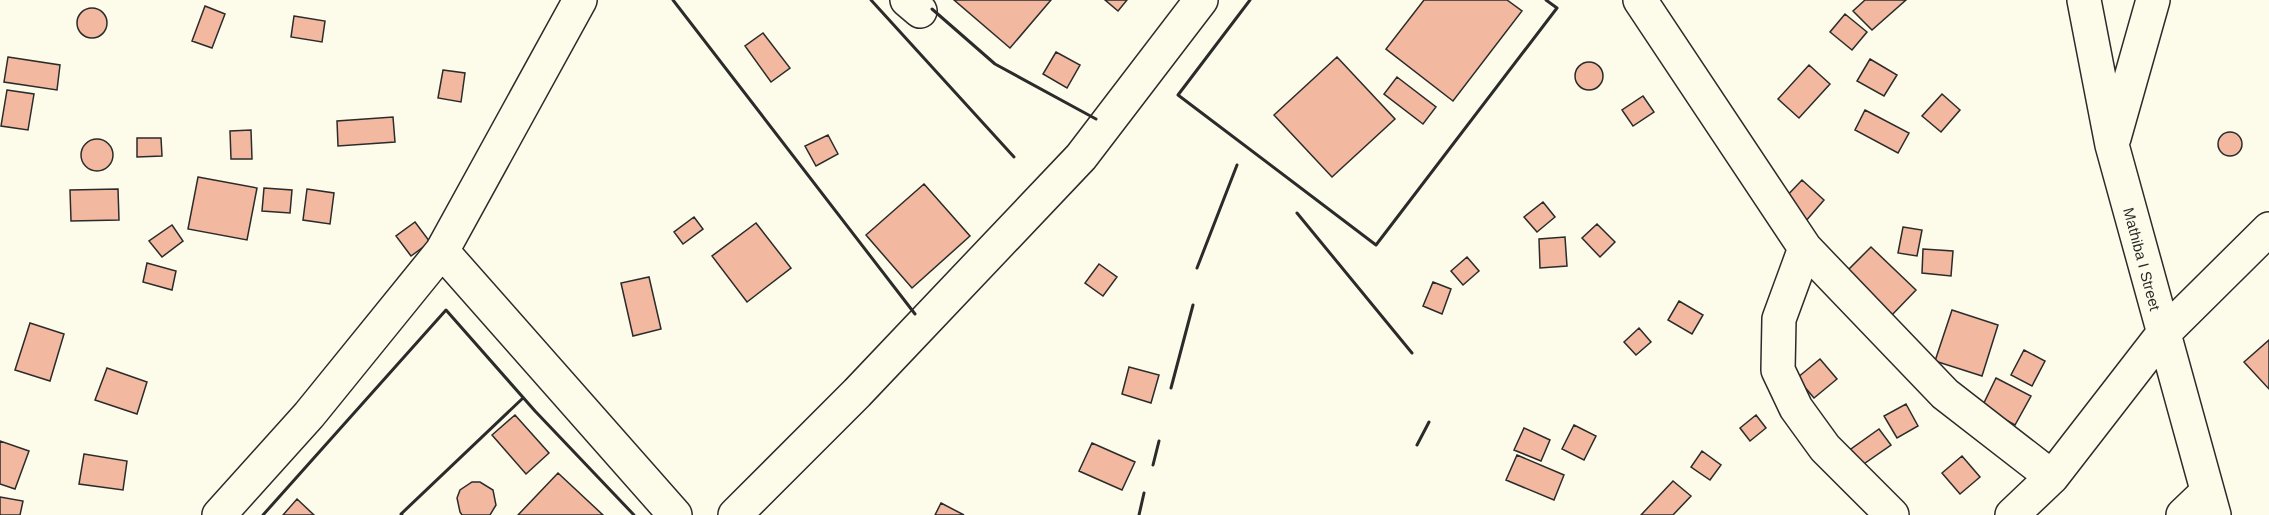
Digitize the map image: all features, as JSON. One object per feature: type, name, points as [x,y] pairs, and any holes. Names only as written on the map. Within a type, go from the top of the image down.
[{"type":"street","points":[[219,515],[309,415],[442,251],[580,0]]},
{"type":"street","points":[[735,515],[857,393],[1082,157],[1201,0]]},
{"type":"street","points":[[1640,0],[1805,248],[1945,394],[2052,477]]},
{"type":"street","name":"Mathiba I Street","points":[[2084,0],[2112,145],[2210,504]]},
{"type":"street","points":[[2112,145],[2153,0]]},
{"type":"street","points":[[2012,515],[2052,477],[2163,334],[2269,229]]},
{"type":"street","points":[[1805,248],[1779,319],[1778,370],[1796,408],[1825,448],[1892,515]]},
{"type":"street","points":[[442,251],[675,515]]},
{"type":"street","points":[[2183,515],[2210,504]]},
{"type":"building","points":[[954,0],[1051,0],[1010,48]]},
{"type":"building","points":[[1105,0],[1127,0],[1118,11]]},
{"type":"building","points":[[1424,0],[1507,0],[1522,11],[1453,101],[1386,49]]},
{"type":"building","points":[[1865,0],[1906,0],[1872,30],[1853,11]]},
{"type":"building","points":[[205,6],[225,14],[212,48],[192,41]]},
{"type":"building","points":[[92,8],[98,9],[106,17],[106,29],[98,37],[92,38],[86,37],[78,29],[77,23],[78,17],[86,9]]},
{"type":"building","points":[[1845,14],[1867,32],[1852,50],[1830,32]]},
{"type":"building","points":[[294,16],[325,21],[322,42],[291,37]]},
{"type":"building","points":[[763,33],[790,68],[771,82],[745,46]]},
{"type":"building","points":[[1056,52],[1080,65],[1067,88],[1043,74]]},
{"type":"building","points":[[8,57],[60,65],[57,90],[4,82]]},
{"type":"building","points":[[1337,57],[1395,119],[1332,177],[1274,115]]},
{"type":"building","points":[[1870,59],[1897,75],[1884,96],[1857,81]]},
{"type":"building","points":[[1589,62],[1599,66],[1603,76],[1599,86],[1589,90],[1579,86],[1575,76],[1579,66]]},
{"type":"building","points":[[1809,65],[1830,84],[1799,118],[1778,99]]},
{"type":"building","points":[[443,70],[465,73],[461,102],[438,98]]},
{"type":"building","points":[[1397,77],[1436,107],[1423,124],[1384,94]]},
{"type":"building","points":[[7,90],[34,94],[28,130],[1,126]]},
{"type":"building","points":[[1942,94],[1960,110],[1941,132],[1922,116]]},
{"type":"building","points":[[1643,96],[1654,112],[1633,126],[1622,110]]},
{"type":"building","points":[[1865,110],[1909,133],[1898,153],[1855,130]]},
{"type":"building","points":[[393,117],[395,142],[338,146],[337,121]]},
{"type":"building","points":[[251,130],[252,159],[231,159],[230,131]]},
{"type":"building","points":[[2230,132],[2239,135],[2242,144],[2239,153],[2230,156],[2221,153],[2218,144],[2221,135]]},
{"type":"building","points":[[828,135],[838,154],[816,166],[805,146]]},
{"type":"building","points":[[137,138],[161,138],[162,156],[137,157]]},
{"type":"building","points":[[97,139],[108,144],[113,155],[108,166],[97,171],[86,166],[81,155],[86,144]]},
{"type":"building","points":[[198,177],[257,188],[247,240],[188,229]]},
{"type":"building","points":[[1802,180],[1824,200],[1805,222],[1782,201]]},
{"type":"building","points":[[924,184],[970,236],[912,288],[866,235]]},
{"type":"building","points":[[264,188],[292,190],[290,213],[262,211]]},
{"type":"building","points":[[118,189],[119,220],[71,221],[70,190]]},
{"type":"building","points":[[307,189],[334,193],[330,224],[303,220]]},
{"type":"building","points":[[1543,202],[1555,217],[1537,232],[1524,217]]},
{"type":"building","points":[[694,217],[703,229],[683,244],[674,232]]},
{"type":"building","points":[[415,222],[430,242],[411,256],[396,236]]},
{"type":"building","points":[[756,223],[791,268],[747,302],[712,256]]},
{"type":"building","points":[[1597,224],[1615,242],[1600,257],[1582,238]]},
{"type":"building","points":[[172,225],[183,241],[162,257],[149,241]]},
{"type":"building","points":[[1903,227],[1922,230],[1917,256],[1898,253]]},
{"type":"building","points":[[1565,237],[1567,266],[1540,268],[1539,239]]},
{"type":"building","points":[[1871,247],[1916,290],[1890,317],[1845,273]]},
{"type":"building","points":[[1923,249],[1953,251],[1951,276],[1922,273]]},
{"type":"building","points":[[1467,257],[1479,271],[1463,285],[1451,271]]},
{"type":"building","points":[[147,263],[176,271],[172,290],[143,282]]},
{"type":"building","points":[[1099,264],[1117,277],[1103,296],[1085,283]]},
{"type":"building","points":[[649,277],[661,329],[633,336],[621,283]]},
{"type":"building","points":[[1433,282],[1451,289],[1442,314],[1423,306]]},
{"type":"building","points":[[1679,301],[1703,315],[1692,334],[1668,320]]},
{"type":"building","points":[[1952,310],[1998,325],[1982,376],[1935,361]]},
{"type":"building","points":[[30,323],[64,334],[50,381],[15,370]]},
{"type":"building","points":[[1639,328],[1651,342],[1636,355],[1624,342]]},
{"type":"building","points":[[2269,340],[2269,389],[2244,362]]},
{"type":"building","points":[[2024,350],[2045,361],[2032,386],[2011,375]]},
{"type":"building","points":[[1820,359],[1837,379],[1814,398],[1797,378]]},
{"type":"building","points":[[1129,367],[1159,375],[1151,403],[1122,394]]},
{"type":"building","points":[[107,368],[147,382],[137,414],[95,400]]},
{"type":"building","points":[[1996,378],[2031,396],[2015,425],[1982,407]]},
{"type":"building","points":[[1906,404],[1918,426],[1897,438],[1884,416]]},
{"type":"building","points":[[515,415],[549,453],[526,474],[492,435]]},
{"type":"building","points":[[1756,415],[1766,428],[1750,441],[1740,428]]},
{"type":"building","points":[[1574,425],[1596,436],[1584,460],[1562,449]]},
{"type":"building","points":[[1524,428],[1550,440],[1541,461],[1514,450]]},
{"type":"building","points":[[1879,429],[1891,445],[1855,470],[1844,454]]},
{"type":"building","points":[[0,441],[29,451],[15,489],[0,484]]},
{"type":"building","points":[[1092,443],[1135,462],[1122,490],[1079,471]]},
{"type":"building","points":[[1702,451],[1721,465],[1710,480],[1691,467]]},
{"type":"building","points":[[84,454],[127,461],[123,490],[79,484]]},
{"type":"building","points":[[1517,455],[1564,475],[1554,500],[1506,480]]},
{"type":"building","points":[[1962,456],[1980,477],[1960,494],[1942,473]]},
{"type":"building","points":[[558,473],[603,515],[518,515]]},
{"type":"building","points":[[1673,481],[1691,496],[1673,515],[1641,515]]},
{"type":"building","points":[[472,482],[480,482],[493,490],[496,505],[490,515],[462,515],[460,512],[457,498],[460,490]]},
{"type":"building","points":[[0,497],[23,501],[20,515],[0,515]]},
{"type":"building","points":[[297,499],[314,515],[283,515]]},
{"type":"building","points":[[941,503],[964,515],[935,515]]},
{"type":"wall","points":[[673,0],[915,314]]},
{"type":"wall","points":[[871,0],[1014,157]]},
{"type":"wall","points":[[1250,0],[1178,95],[1376,245],[1557,8],[1546,0]]},
{"type":"wall","points":[[932,9],[995,64],[1096,119]]},
{"type":"wall","points":[[1197,268],[1237,165]]},
{"type":"wall","points":[[1297,213],[1412,353]]},
{"type":"wall","points":[[1171,388],[1193,305]]},
{"type":"wall","points":[[263,515],[446,310],[535,411],[634,515]]},
{"type":"wall","points":[[402,515],[523,398]]},
{"type":"wall","points":[[1417,445],[1429,422]]},
{"type":"wall","points":[[1153,465],[1159,441]]},
{"type":"wall","points":[[1139,515],[1144,493]]}]
